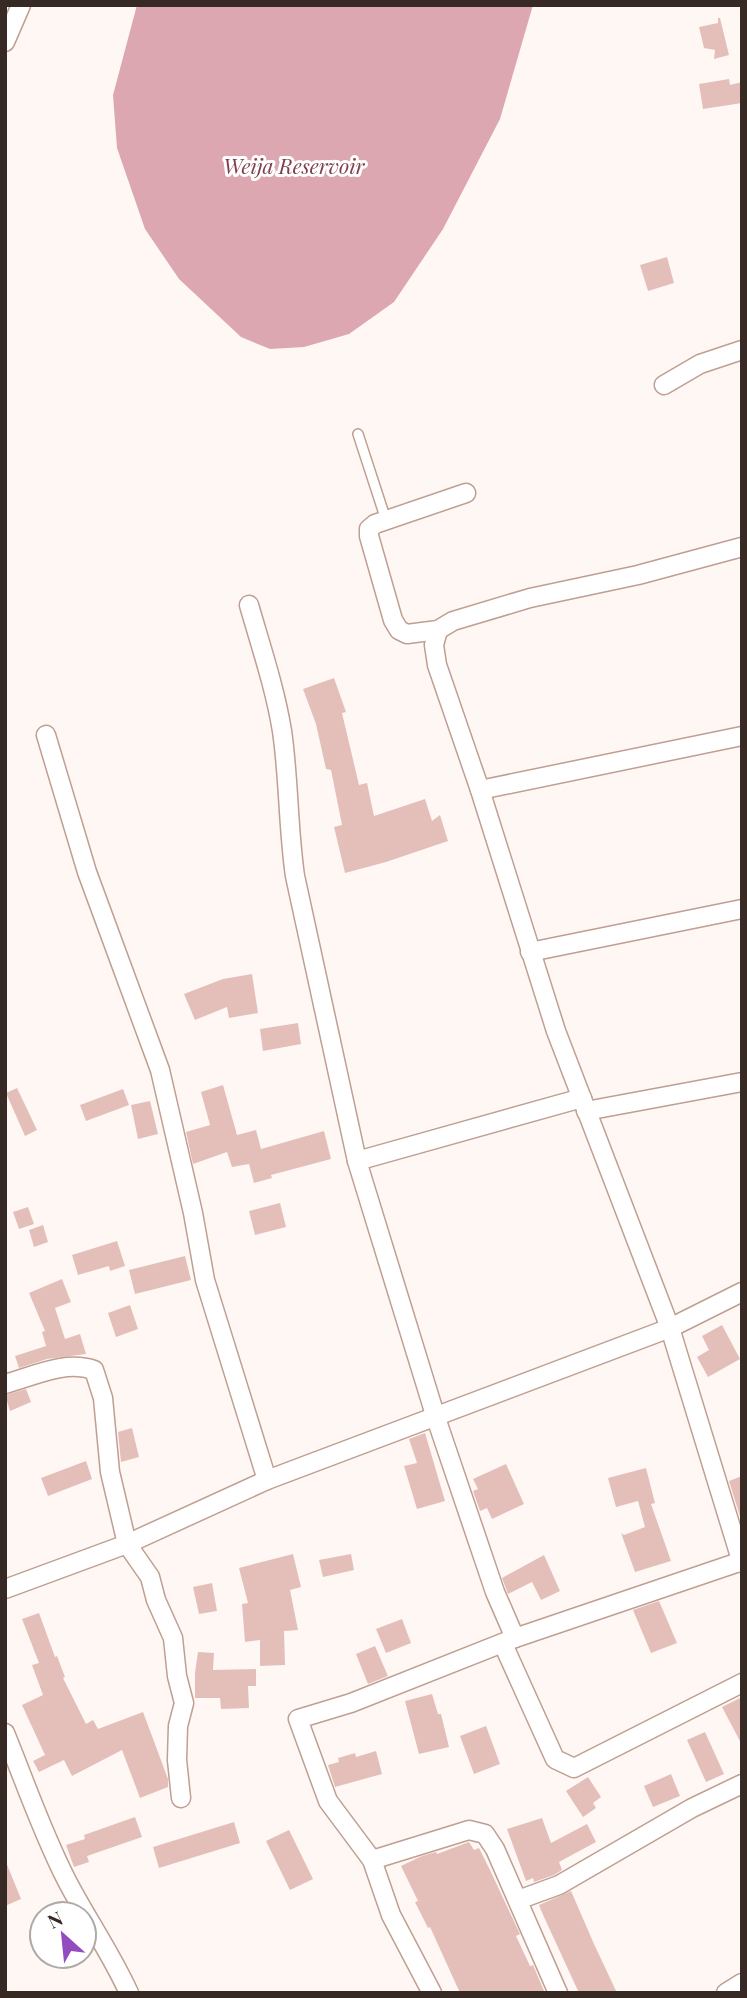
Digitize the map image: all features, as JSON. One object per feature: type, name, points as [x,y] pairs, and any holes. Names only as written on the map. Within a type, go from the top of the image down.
[{"type":"street","points":[[5,43],[21,5]]},
{"type":"street","points":[[664,386],[700,365],[742,350]]},
{"type":"street","points":[[466,493],[375,524],[369,529],[393,620],[399,630],[407,634],[438,630],[453,621],[530,598],[625,578],[742,547]]},
{"type":"street","points":[[249,605],[273,687],[282,730],[288,832],[295,876],[357,1161],[436,1418],[509,1641],[555,1759],[574,1768],[742,1684]]},
{"type":"street","points":[[432,1993],[391,1915],[372,1860],[328,1801],[298,1719],[351,1703],[509,1641],[742,1562],[670,1328],[584,1105],[530,953],[480,790],[437,666],[434,645],[438,630]]},
{"type":"street","points":[[46,735],[87,872],[160,1070],[191,1201],[205,1280],[267,1480]]},
{"type":"street","points":[[480,790],[742,736]]},
{"type":"street","points":[[530,953],[742,909]]},
{"type":"street","points":[[357,1161],[584,1105],[742,1082]]},
{"type":"street","points":[[5,1589],[127,1544],[267,1480],[670,1328],[742,1292]]},
{"type":"street","points":[[5,1384],[66,1366],[80,1365],[94,1370],[103,1398],[110,1472],[127,1544],[150,1577],[156,1600],[173,1638],[177,1676],[184,1703],[178,1726],[177,1760],[181,1798]]},
{"type":"street","points":[[5,1733],[65,1878],[117,1965],[129,1993]]},
{"type":"street","points":[[518,1900],[559,1885],[692,1808],[742,1784]]},
{"type":"street","points":[[372,1860],[469,1830],[485,1834],[495,1849],[558,1993]]},
{"type":"street","points":[[726,1993],[742,1983]]},
{"type":"lane","points":[[358,434],[386,520]]},
{"type":"water","name":"Weija Reservoir","points":[[137,5],[533,5],[500,119],[443,229],[394,302],[349,334],[304,347],[270,349],[241,337],[179,279],[145,229],[117,148],[113,95]]},
{"type":"building","points":[[718,18],[729,55],[714,59],[715,50],[704,48],[699,27],[718,23]]},
{"type":"building","points":[[729,79],[730,85],[742,82],[742,103],[703,109],[699,84]]},
{"type":"building","points":[[667,257],[674,283],[648,291],[640,265]]},
{"type":"building","points":[[334,678],[346,712],[342,713],[359,785],[367,783],[374,816],[425,799],[432,821],[440,815],[448,841],[345,873],[334,827],[342,825],[331,770],[326,769],[316,724],[303,689]]},
{"type":"building","points":[[252,974],[258,1013],[229,1018],[227,1007],[195,1020],[184,994],[223,979]]},
{"type":"building","points":[[298,1023],[301,1044],[263,1051],[260,1029]]},
{"type":"building","points":[[223,1085],[237,1135],[256,1130],[261,1149],[324,1131],[331,1159],[271,1175],[272,1178],[254,1183],[249,1164],[232,1167],[227,1152],[193,1164],[186,1132],[210,1125],[201,1092]]},
{"type":"building","points":[[17,1088],[37,1130],[25,1136],[6,1093]]},
{"type":"building","points":[[123,1089],[129,1105],[86,1121],[80,1105]]},
{"type":"building","points":[[150,1101],[158,1134],[138,1139],[131,1105]]},
{"type":"building","points":[[280,1203],[286,1227],[255,1235],[249,1211]]},
{"type":"building","points":[[28,1207],[34,1224],[19,1229],[13,1212]]},
{"type":"building","points":[[43,1225],[48,1242],[34,1247],[29,1230]]},
{"type":"building","points":[[117,1241],[125,1266],[110,1271],[109,1266],[78,1275],[72,1255]]},
{"type":"building","points":[[185,1256],[191,1280],[135,1294],[129,1270]]},
{"type":"building","points":[[62,1279],[71,1302],[55,1308],[65,1339],[80,1334],[86,1354],[47,1359],[19,1368],[15,1356],[46,1346],[42,1332],[45,1331],[29,1293]]},
{"type":"building","points":[[130,1305],[138,1329],[116,1337],[108,1313]]},
{"type":"building","points":[[722,1325],[740,1359],[708,1377],[697,1357],[709,1350],[702,1336]]},
{"type":"building","points":[[26,1389],[31,1402],[10,1411],[5,1395]]},
{"type":"building","points":[[132,1428],[139,1457],[121,1462],[118,1432]]},
{"type":"building","points":[[425,1433],[445,1501],[417,1509],[404,1466],[417,1463],[409,1439]]},
{"type":"building","points":[[86,1461],[92,1479],[48,1496],[41,1478]]},
{"type":"building","points":[[506,1464],[524,1504],[492,1519],[487,1508],[480,1511],[473,1491],[478,1489],[473,1479]]},
{"type":"building","points":[[646,1468],[655,1503],[651,1504],[671,1561],[635,1572],[621,1533],[624,1535],[645,1527],[638,1501],[616,1507],[608,1478]]},
{"type":"building","points":[[742,1476],[742,1523],[729,1481]]},
{"type":"building","points":[[293,1554],[301,1587],[290,1590],[298,1630],[284,1631],[285,1665],[260,1666],[260,1640],[245,1642],[242,1604],[248,1603],[239,1568]]},
{"type":"building","points":[[351,1554],[354,1570],[323,1577],[319,1560]]},
{"type":"building","points":[[544,1555],[560,1591],[541,1600],[532,1582],[508,1594],[502,1578]]},
{"type":"building","points":[[212,1583],[217,1611],[199,1614],[193,1587]]},
{"type":"building","points":[[659,1601],[677,1643],[651,1653],[633,1610]]},
{"type":"building","points":[[39,1613],[65,1677],[63,1678],[86,1724],[93,1720],[98,1729],[143,1712],[168,1779],[168,1787],[140,1798],[122,1750],[72,1776],[64,1760],[39,1772],[33,1761],[45,1755],[22,1705],[43,1695],[32,1665],[39,1663],[22,1619]]},
{"type":"building","points":[[402,1619],[411,1643],[386,1653],[376,1629]]},
{"type":"building","points":[[375,1646],[388,1676],[368,1684],[356,1654]]},
{"type":"building","points":[[198,1652],[214,1653],[213,1670],[256,1669],[256,1686],[248,1686],[249,1708],[221,1709],[220,1698],[195,1698]]},
{"type":"building","points":[[432,1694],[438,1714],[441,1714],[449,1747],[419,1754],[405,1701]]},
{"type":"building","points":[[742,1697],[742,1745],[722,1707]]},
{"type":"building","points":[[486,1726],[500,1764],[474,1774],[460,1736]]},
{"type":"building","points":[[705,1732],[724,1774],[706,1782],[687,1740]]},
{"type":"building","points":[[376,1751],[382,1774],[335,1787],[328,1765],[339,1762],[338,1758],[355,1753],[356,1757]]},
{"type":"building","points":[[671,1774],[680,1796],[653,1807],[644,1786]]},
{"type":"building","points":[[588,1777],[601,1797],[593,1803],[596,1808],[583,1817],[566,1791]]},
{"type":"building","points":[[135,1817],[142,1837],[87,1856],[89,1862],[74,1867],[66,1845],[85,1839],[84,1835]]},
{"type":"building","points":[[542,1818],[551,1843],[587,1824],[596,1842],[559,1862],[562,1870],[554,1875],[534,1882],[533,1878],[526,1881],[507,1829]]},
{"type":"building","points":[[234,1822],[240,1843],[159,1868],[153,1847]]},
{"type":"building","points":[[289,1830],[313,1879],[290,1890],[266,1841]]},
{"type":"building","points":[[469,1842],[474,1850],[479,1848],[520,1934],[516,1936],[545,1993],[460,1993],[430,1927],[428,1928],[415,1902],[418,1901],[401,1866],[422,1856],[436,1852],[437,1854]]},
{"type":"building","points":[[5,1863],[21,1899],[5,1906]]},
{"type":"building","points":[[571,1891],[617,1993],[579,1993],[544,1917],[539,1905]]}]
